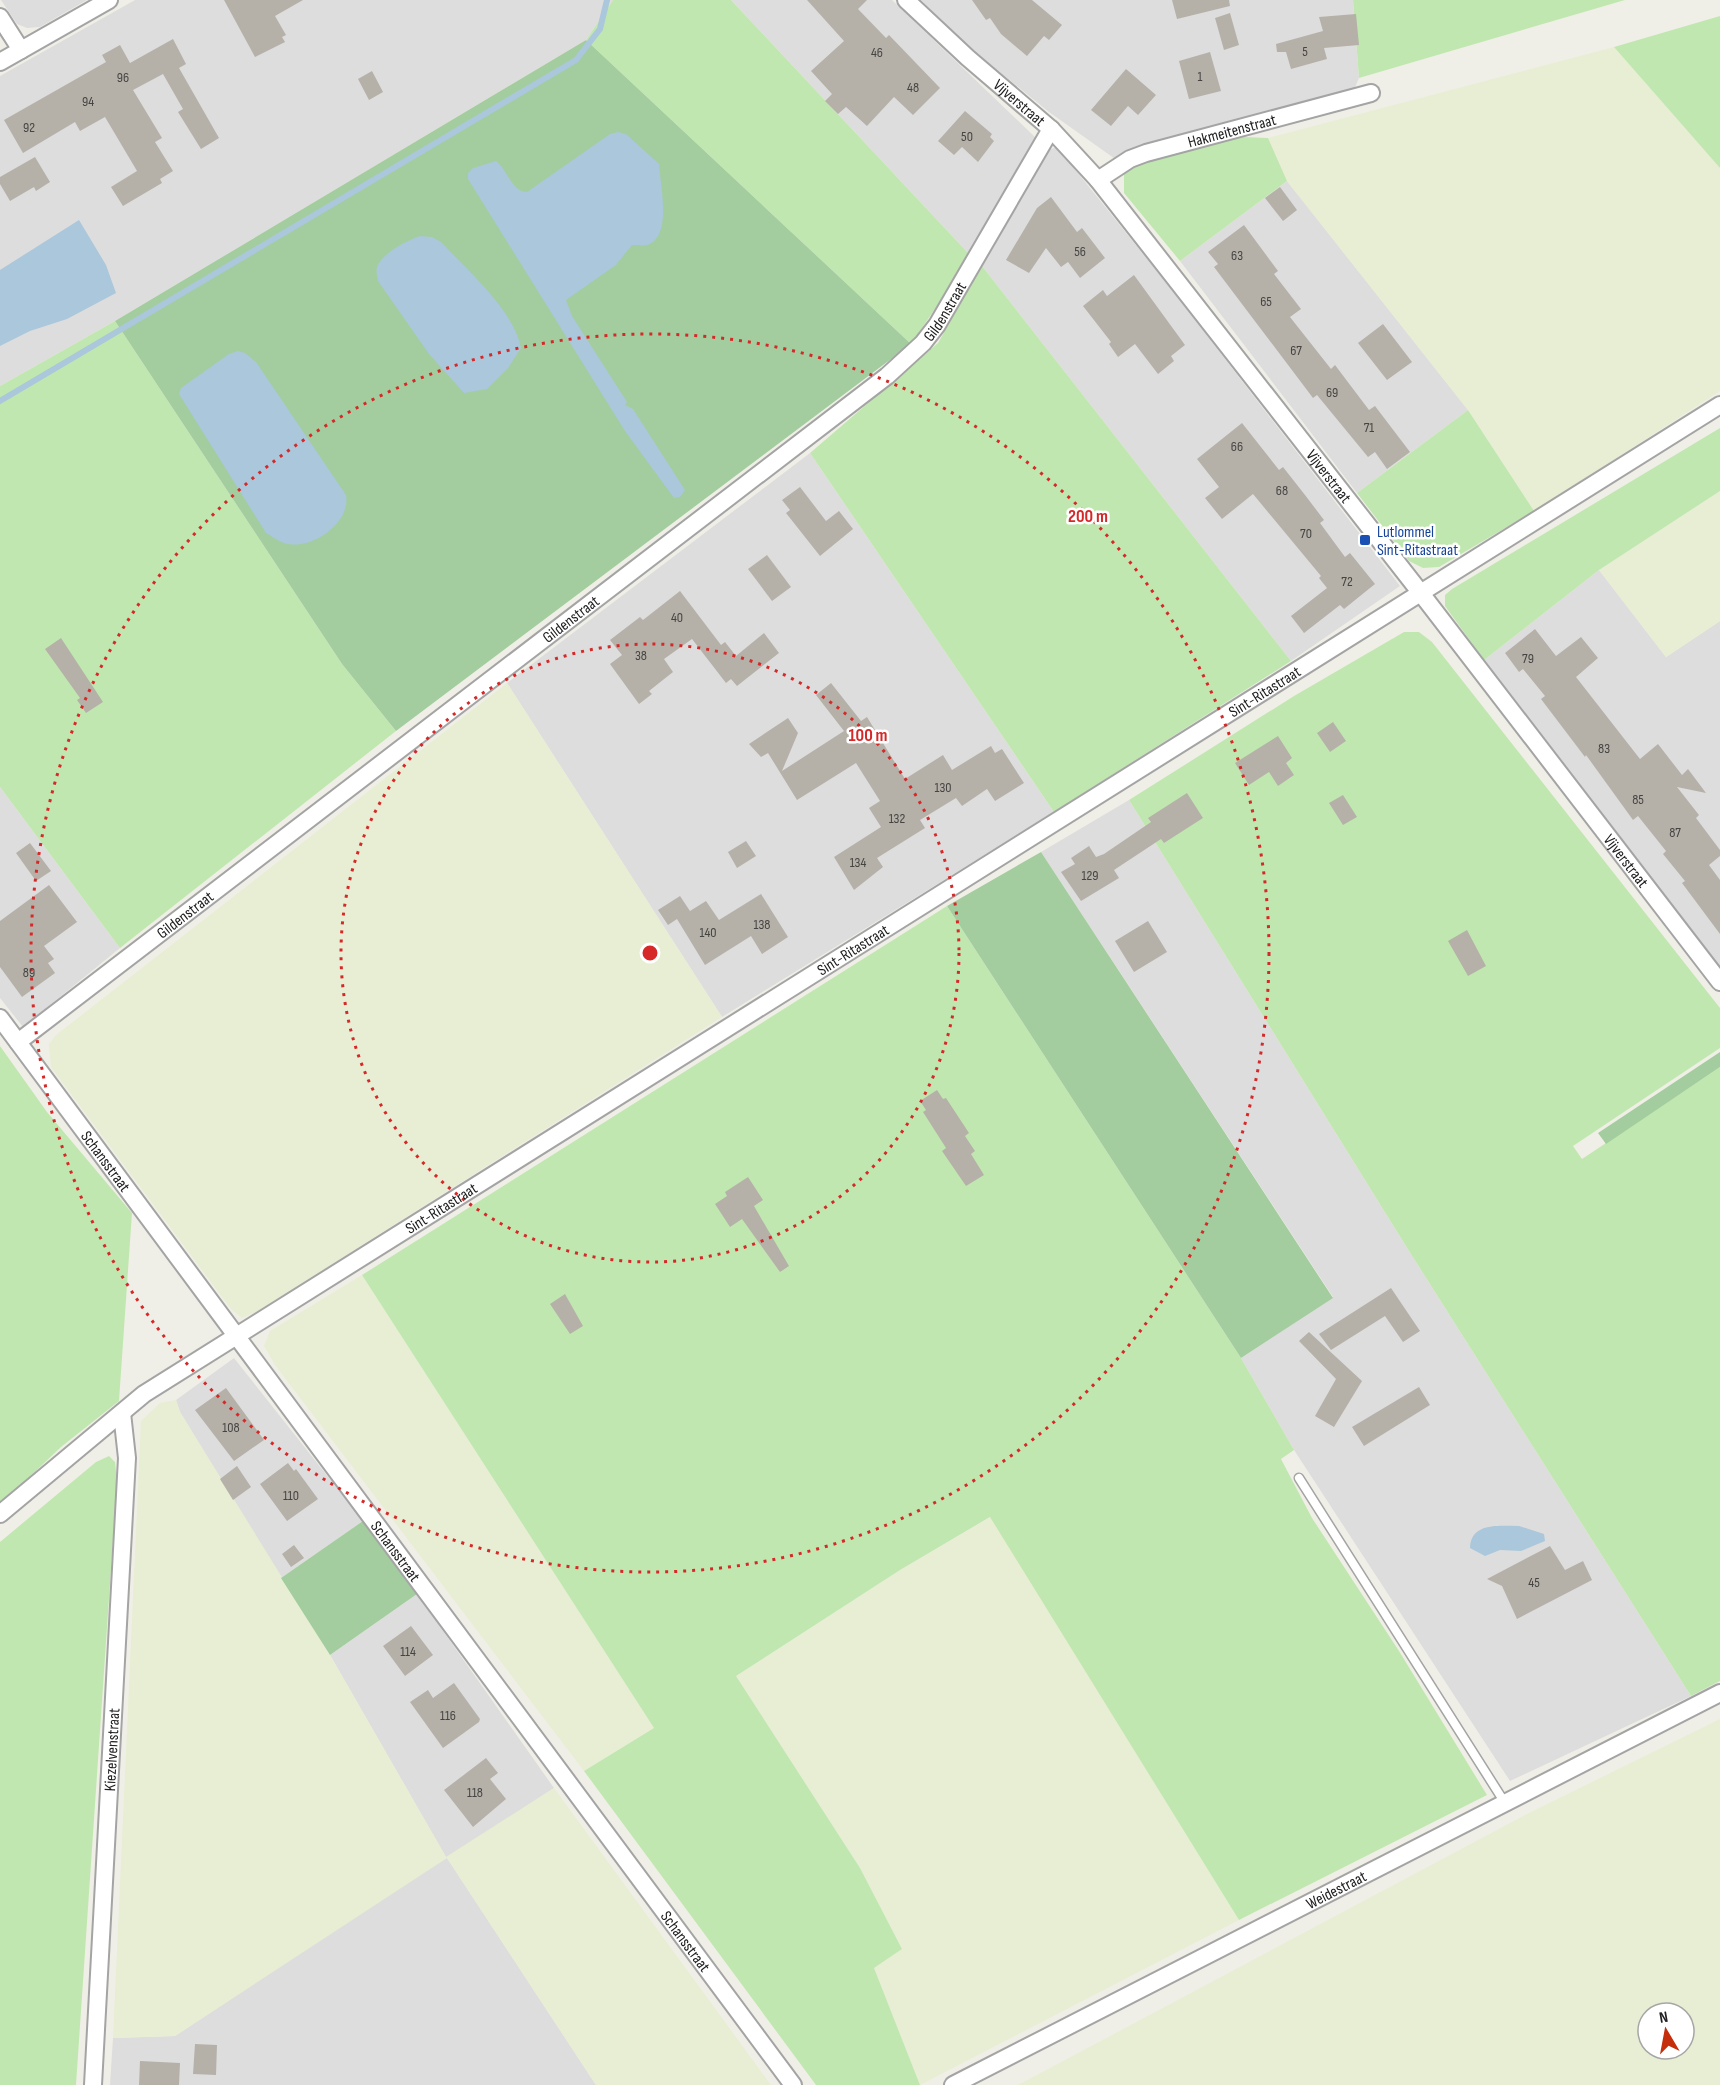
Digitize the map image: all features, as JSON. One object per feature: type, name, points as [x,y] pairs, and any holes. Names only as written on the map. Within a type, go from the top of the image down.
[{"type":"street","points":[[0,62],[109,0]]},
{"type":"street","name":"Vijverstraat","points":[[906,0],[968,58],[1051,129],[1098,180],[1420,592],[1720,982]]},
{"type":"street","points":[[0,17],[21,50]]},
{"type":"street","name":"Hakmeitenstraat","points":[[1098,180],[1130,159],[1146,153],[1371,93]]},
{"type":"street","name":"Gildenstraat","points":[[18,1042],[887,376],[923,343],[937,325],[1051,129]]},
{"type":"street","name":"Sint-Ritastraat","points":[[0,1514],[144,1394],[1720,405]]},
{"type":"street","name":"Schansstraat","points":[[0,1018],[793,2085]]},
{"type":"street","name":"Kiezelvenstraat","points":[[93,2085],[127,1458],[122,1413]]},
{"type":"street","name":"Weidestraat","points":[[953,2085],[1720,1693]]},
{"type":"lane","points":[[1299,1478],[1505,1803]]},
{"type":"shaded area","points":[[1,0],[87,0],[40,27],[27,28],[17,24]]},
{"type":"shaded area","points":[[135,0],[613,0],[586,40],[115,321],[0,386],[0,76]]},
{"type":"shaded area","points":[[731,0],[892,0],[1036,138],[969,254]]},
{"type":"shaded area","points":[[921,0],[1353,0],[1359,78],[1353,92],[1118,161],[1049,112],[969,47]]},
{"type":"shaded area","points":[[1057,147],[1168,285],[1400,586],[1291,661],[982,266],[1044,151]]},
{"type":"shaded area","points":[[1287,181],[1468,410],[1357,493],[1180,261]]},
{"type":"shaded area","points":[[810,453],[1054,812],[722,1017],[507,683]]},
{"type":"shaded area","points":[[1599,570],[1666,657],[1720,621],[1720,966],[1484,660]]},
{"type":"shaded area","points":[[0,787],[120,948],[23,1027],[0,998]]},
{"type":"shaded area","points":[[1129,800],[1409,1251],[1691,1696],[1510,1781],[1294,1450],[1241,1358],[1333,1297],[1041,852]]},
{"type":"shaded area","points":[[234,1358],[363,1521],[281,1578],[180,1412],[176,1400]]},
{"type":"shaded area","points":[[417,1594],[554,1788],[447,1858],[596,2085],[110,2085],[113,2038],[175,2036],[446,1857],[330,1655]]},
{"type":"green space","points":[[613,0],[731,0],[969,254],[911,344],[586,40]]},
{"type":"green space","points":[[1353,0],[1625,0],[1359,78]]},
{"type":"green space","points":[[1720,16],[1720,168],[1614,47]]},
{"type":"green space","points":[[586,40],[911,344],[396,731],[342,664],[115,321]]},
{"type":"green space","points":[[1614,47],[1720,168],[1720,391],[1534,511],[1468,410],[1287,181],[1268,138]]},
{"type":"green space","points":[[1244,137],[1268,138],[1287,181],[1180,261],[1124,193],[1124,173],[1153,157]]},
{"type":"green space","points":[[982,266],[1291,661],[1054,812],[810,453],[938,343]]},
{"type":"green space","points":[[115,321],[342,664],[396,731],[120,948],[0,787],[0,386]]},
{"type":"green space","points":[[1468,410],[1534,511],[1439,567],[1423,568],[1409,561],[1357,493]]},
{"type":"green space","points":[[1720,428],[1720,491],[1599,570],[1484,660],[1445,606],[1445,595]]},
{"type":"green space","points":[[1720,491],[1720,621],[1666,657],[1599,570]]},
{"type":"green space","points":[[1404,632],[1419,632],[1432,642],[1720,1008],[1720,1048],[1573,1146],[1582,1159],[1720,1067],[1720,1681],[1691,1696],[1409,1251],[1129,800],[1294,696]]},
{"type":"green space","points":[[507,683],[722,1017],[256,1312],[242,1318],[231,1309],[51,1067],[49,1044],[56,1035]]},
{"type":"green space","points":[[1041,852],[1333,1298],[1241,1358],[947,906]]},
{"type":"green space","points":[[947,906],[1241,1358],[1294,1450],[1281,1459],[1312,1518],[1399,1651],[1487,1795],[1239,1920],[990,1517],[900,1570],[736,1676],[860,1868],[902,1949],[874,1968],[920,2085],[816,2085],[584,1771],[654,1728],[362,1275]]},
{"type":"green space","points":[[0,1046],[47,1112],[132,1213],[119,1401],[61,1447],[0,1505]]},
{"type":"green space","points":[[1720,1052],[1720,1067],[1606,1144],[1598,1133]]},
{"type":"green space","points":[[362,1275],[654,1728],[584,1771],[275,1365],[264,1346],[270,1331]]},
{"type":"green space","points":[[176,1400],[180,1412],[330,1655],[446,1857],[554,1788],[771,2085],[596,2085],[447,1858],[175,2036],[113,2038],[141,1421],[160,1403]]},
{"type":"green space","points":[[109,1456],[115,1462],[117,1480],[76,2085],[0,2085],[0,1542],[96,1462]]},
{"type":"green space","points":[[991,1517],[1239,1920],[920,2085],[874,1968],[902,1949],[860,1868],[736,1676],[900,1570]]},
{"type":"green space","points":[[363,1521],[417,1594],[330,1655],[281,1578]]},
{"type":"green space","points":[[1720,1719],[1720,2085],[1018,2085],[1529,1813]]},
{"type":"water","points":[[618,132],[626,134],[659,164],[663,209],[660,232],[655,240],[647,245],[632,245],[616,265],[566,300],[572,316],[627,402],[625,405],[633,409],[685,490],[680,497],[674,498],[625,431],[468,179],[468,173],[473,168],[496,161],[517,188],[527,192],[610,134]]},
{"type":"water","points":[[79,220],[106,265],[116,293],[67,319],[30,331],[0,346],[0,270]]},
{"type":"water","points":[[420,236],[432,237],[441,242],[488,291],[517,334],[521,348],[508,368],[487,389],[464,393],[429,354],[378,281],[377,267],[384,257],[402,244]]},
{"type":"water","points":[[238,351],[245,353],[256,362],[346,495],[343,515],[329,532],[319,538],[309,542],[288,544],[266,533],[179,394],[181,388],[229,354]]},
{"type":"water","points":[[1519,1526],[1544,1534],[1545,1541],[1521,1551],[1500,1550],[1485,1556],[1470,1548],[1475,1534],[1487,1527]]},
{"type":"building","points":[[224,0],[303,0],[275,16],[286,35],[282,37],[285,42],[255,57]]},
{"type":"building","points":[[807,0],[867,0],[858,9],[886,38],[889,35],[940,88],[913,115],[894,97],[867,126],[846,107],[838,114],[825,101],[832,94],[811,71],[844,41]]},
{"type":"building","points":[[972,0],[1032,0],[1062,25],[1049,40],[1044,36],[1027,56],[1001,34],[990,18],[986,20]]},
{"type":"building","points":[[1172,0],[1229,0],[1230,6],[1177,19]]},
{"type":"building","points":[[1230,13],[1239,45],[1224,50],[1215,18]]},
{"type":"building","points":[[1356,14],[1359,45],[1324,48],[1327,59],[1291,69],[1286,52],[1277,52],[1276,44],[1323,31],[1319,17]]},
{"type":"building","points":[[173,39],[186,64],[179,68],[219,138],[201,149],[178,112],[183,109],[163,74],[133,90],[162,138],[155,142],[173,171],[160,179],[162,183],[123,206],[111,187],[137,171],[105,117],[80,131],[75,122],[23,153],[4,120],[106,62],[102,55],[120,45],[130,63]]},
{"type":"building","points":[[1210,52],[1221,91],[1189,99],[1179,61]]},
{"type":"building","points":[[1126,69],[1156,95],[1138,115],[1128,106],[1111,126],[1091,110]]},
{"type":"building","points":[[372,71],[383,92],[369,100],[358,79]]},
{"type":"building","points":[[965,111],[992,134],[990,137],[994,141],[978,162],[962,147],[954,155],[938,141]]},
{"type":"building","points":[[35,157],[50,182],[36,191],[34,187],[10,201],[0,184],[0,177]]},
{"type":"building","points":[[1280,187],[1297,210],[1283,221],[1265,198]]},
{"type":"building","points":[[1051,197],[1077,232],[1082,228],[1105,258],[1080,278],[1068,262],[1061,267],[1046,248],[1029,273],[1006,260],[1037,208]]},
{"type":"building","points":[[1244,225],[1278,271],[1274,274],[1301,309],[1290,317],[1331,369],[1335,365],[1369,410],[1375,406],[1410,452],[1387,469],[1375,452],[1368,457],[1317,395],[1313,398],[1214,267],[1218,264],[1208,252]]},
{"type":"building","points":[[1134,275],[1185,345],[1171,356],[1174,361],[1158,374],[1135,344],[1118,357],[1109,344],[1111,342],[1083,306],[1103,290],[1107,296]]},
{"type":"building","points":[[1383,324],[1412,362],[1387,380],[1358,343]]},
{"type":"building","points":[[1242,423],[1279,470],[1283,467],[1305,495],[1324,520],[1320,523],[1345,557],[1350,553],[1375,584],[1344,609],[1340,605],[1304,633],[1291,616],[1327,588],[1319,578],[1321,576],[1253,494],[1222,519],[1205,498],[1219,487],[1197,459]]},
{"type":"building","points":[[800,487],[826,521],[839,511],[853,529],[820,556],[786,513],[790,510],[782,500]]},
{"type":"building","points":[[767,555],[791,587],[772,601],[748,569]]},
{"type":"building","points":[[680,591],[721,645],[725,642],[736,656],[764,633],[779,653],[737,686],[731,679],[726,683],[692,639],[664,659],[673,672],[649,691],[652,694],[639,704],[610,664],[622,655],[610,640],[640,617],[643,620]]},
{"type":"building","points":[[1535,629],[1556,656],[1581,637],[1598,658],[1576,677],[1640,759],[1658,744],[1682,775],[1688,769],[1706,793],[1677,787],[1699,815],[1696,818],[1720,850],[1720,856],[1709,865],[1720,880],[1720,934],[1682,883],[1685,881],[1663,854],[1666,851],[1638,816],[1633,820],[1586,755],[1585,757],[1541,699],[1545,696],[1523,669],[1519,672],[1505,653]]},
{"type":"building","points":[[61,638],[103,702],[86,713],[77,700],[80,698],[45,649]]},
{"type":"building","points":[[831,683],[861,721],[867,717],[905,779],[943,755],[952,770],[991,746],[995,753],[1002,749],[1024,783],[995,801],[987,789],[962,806],[956,798],[920,820],[925,828],[877,858],[883,867],[854,890],[834,857],[881,827],[869,808],[880,801],[856,763],[797,800],[768,753],[761,757],[749,744],[788,718],[798,733],[782,771],[844,731],[816,695]]},
{"type":"building","points":[[1333,722],[1346,741],[1330,752],[1317,733]]},
{"type":"building","points":[[1278,736],[1292,758],[1286,763],[1294,775],[1278,786],[1269,772],[1249,785],[1235,763]]},
{"type":"building","points":[[1187,793],[1203,818],[1164,843],[1161,839],[1114,870],[1119,878],[1081,901],[1061,872],[1075,864],[1071,858],[1089,846],[1096,857],[1104,854],[1151,822],[1148,818]]},
{"type":"building","points":[[1343,795],[1357,817],[1343,825],[1329,803]]},
{"type":"building","points":[[746,841],[756,856],[737,868],[728,852]]},
{"type":"building","points":[[30,843],[51,871],[36,881],[16,853]]},
{"type":"building","points":[[49,885],[77,922],[44,946],[54,959],[48,963],[55,973],[22,997],[0,967],[0,921]]},
{"type":"building","points":[[761,894],[788,937],[762,954],[751,936],[705,965],[677,919],[668,925],[658,910],[680,896],[690,911],[706,901],[719,920]]},
{"type":"building","points":[[1148,921],[1167,952],[1134,972],[1115,941]]},
{"type":"building","points":[[1467,930],[1486,966],[1468,976],[1448,941]]},
{"type":"building","points":[[937,1090],[943,1099],[946,1098],[969,1133],[965,1136],[975,1151],[971,1154],[984,1175],[966,1186],[942,1151],[946,1148],[923,1112],[926,1110],[920,1101]]},
{"type":"building","points":[[748,1177],[763,1200],[754,1206],[789,1266],[780,1272],[742,1219],[730,1227],[715,1204],[727,1196],[725,1192]]},
{"type":"building","points":[[1391,1288],[1420,1331],[1403,1342],[1385,1316],[1331,1350],[1319,1334]]},
{"type":"building","points":[[565,1294],[583,1326],[570,1334],[550,1304]]},
{"type":"building","points":[[1309,1332],[1362,1381],[1334,1427],[1315,1416],[1336,1379],[1299,1341]]},
{"type":"building","points":[[1419,1387],[1430,1405],[1364,1446],[1352,1427]]},
{"type":"building","points":[[226,1388],[264,1440],[234,1461],[195,1410]]},
{"type":"building","points":[[288,1463],[294,1471],[296,1469],[318,1499],[287,1521],[260,1484]]},
{"type":"building","points":[[237,1466],[251,1487],[233,1500],[220,1479]]},
{"type":"building","points":[[294,1545],[304,1558],[291,1567],[282,1554]]},
{"type":"building","points":[[1550,1546],[1565,1570],[1583,1561],[1592,1580],[1517,1619],[1502,1586],[1487,1579]]},
{"type":"building","points":[[411,1626],[433,1655],[405,1676],[383,1646]]},
{"type":"building","points":[[454,1683],[480,1719],[443,1748],[410,1702],[428,1690],[433,1698]]},
{"type":"building","points":[[486,1758],[498,1773],[490,1779],[506,1799],[473,1827],[444,1790]]},
{"type":"building","points":[[195,2044],[217,2045],[216,2075],[193,2074]]},
{"type":"building","points":[[140,2061],[180,2063],[179,2085],[139,2085]]},
{"type":"waterway","points":[[0,401],[576,60],[600,29],[607,0]]},
{"type":"place","name":"Lutlommel Sint-Ritastraat","points":[[1365,540]]}]
